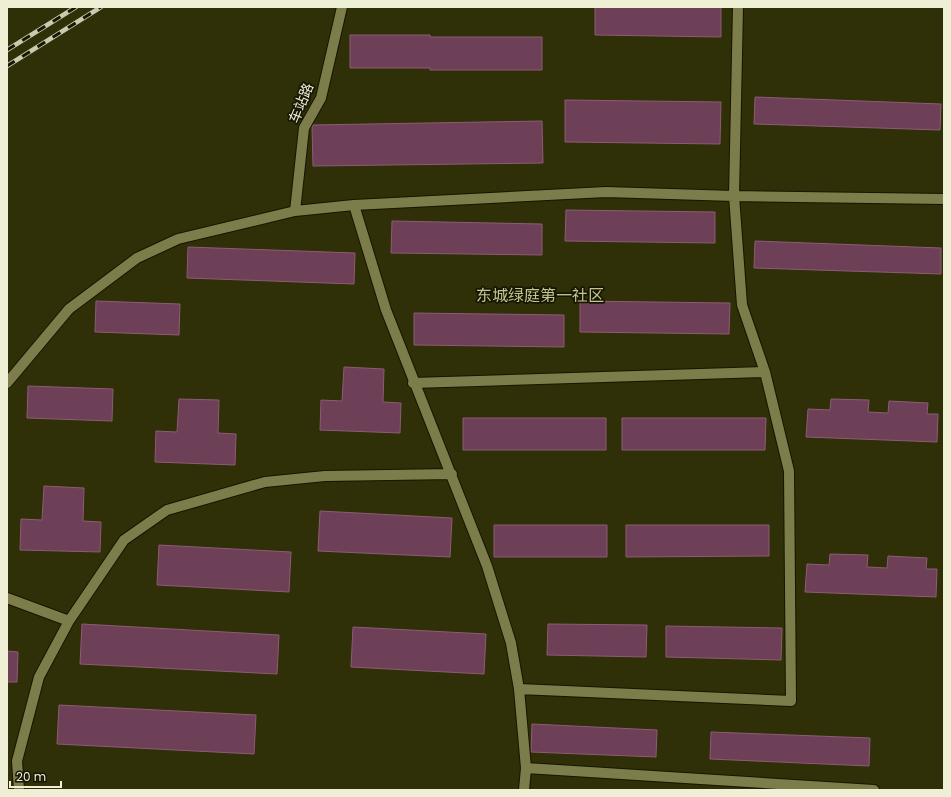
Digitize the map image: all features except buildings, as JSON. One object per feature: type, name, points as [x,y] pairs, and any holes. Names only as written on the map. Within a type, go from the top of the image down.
[{"type":"street","name":"车站路","points":[[294,211],[304,128],[321,98],[342,7]]},
{"type":"street","points":[[520,689],[791,701],[789,471],[764,372],[742,305],[734,196],[738,7]]},
{"type":"street","points":[[7,383],[69,309],[137,258],[178,239],[294,211],[354,205],[606,192],[734,196],[944,199]]},
{"type":"street","points":[[354,205],[386,310],[414,383],[452,474],[487,566],[511,643],[520,689],[526,768],[524,790]]},
{"type":"street","points":[[414,383],[764,372]]},
{"type":"street","points":[[19,790],[17,761],[39,677],[69,621],[124,540],[168,510],[265,482],[325,476],[452,474]]},
{"type":"street","points":[[7,598],[69,621]]},
{"type":"street","points":[[526,768],[874,790]]},
{"type":"railway","points":[[7,50],[76,7]]},
{"type":"railway","points":[[7,66],[101,7]]},
{"type":"district","name":"东城绿庭第一社区","points":[[540,295]]}]
